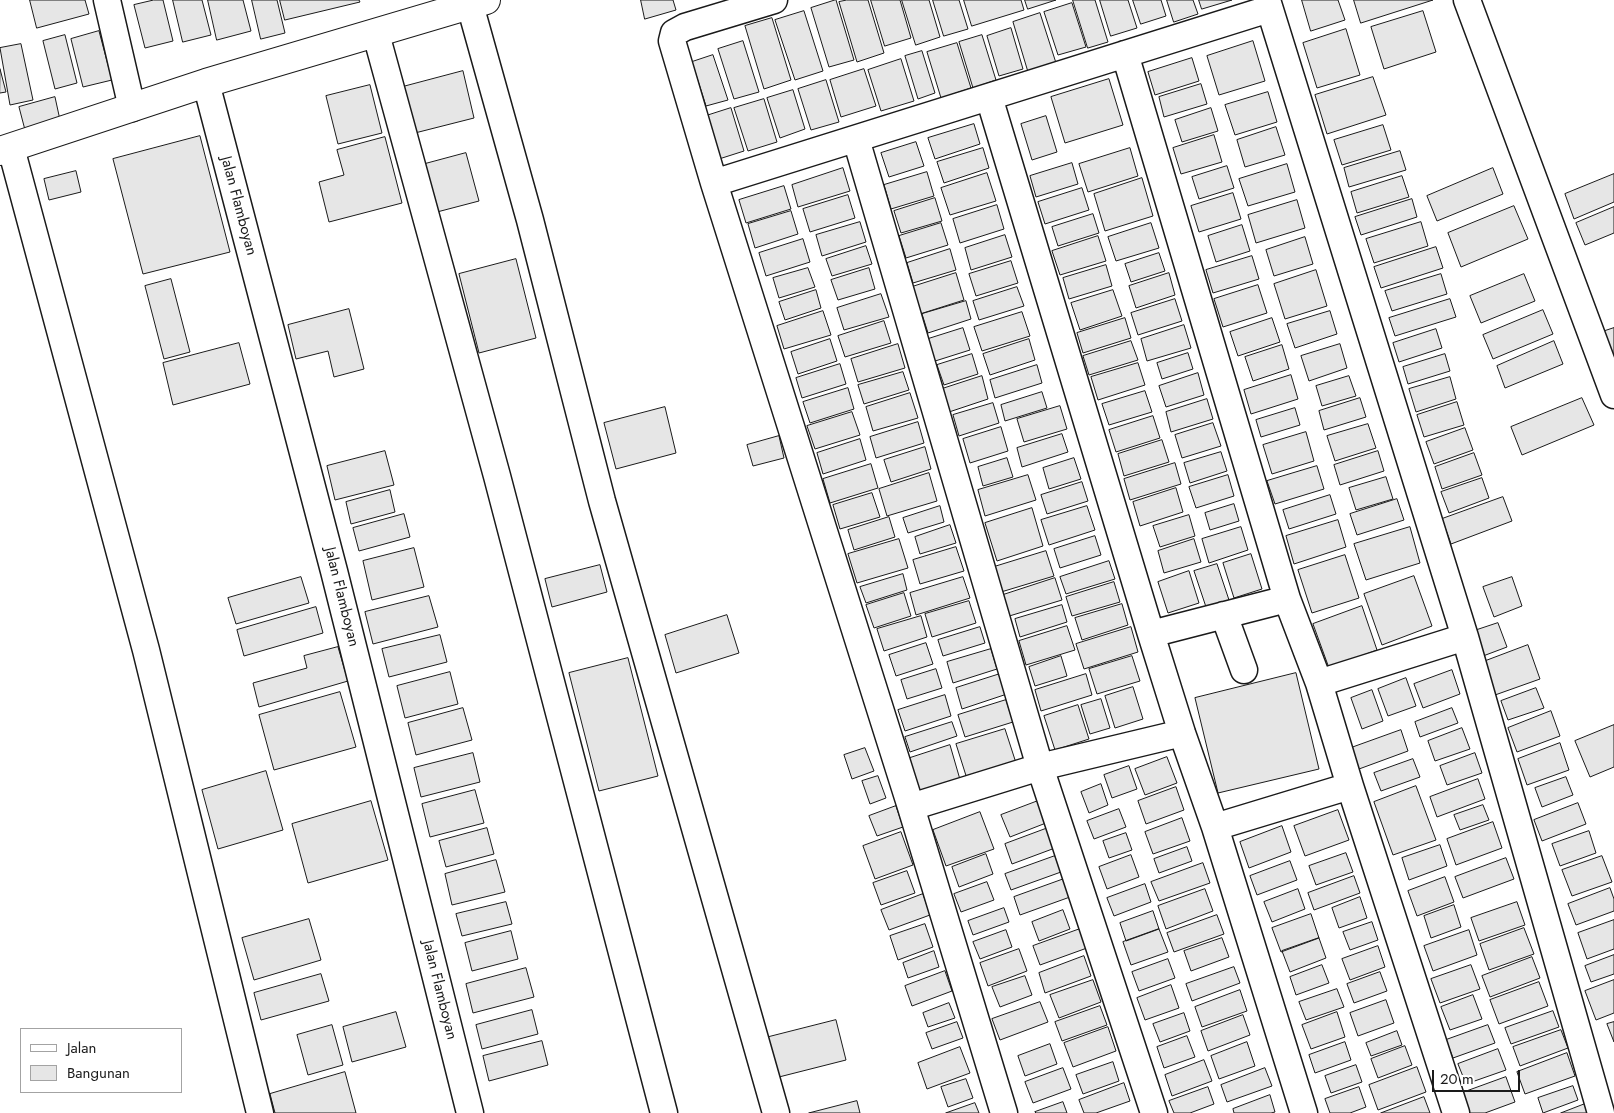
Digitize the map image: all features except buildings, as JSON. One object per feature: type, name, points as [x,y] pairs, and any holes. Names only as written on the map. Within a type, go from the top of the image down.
[{"type":"street","points":[[107,0],[132,108]]},
{"type":"street","points":[[774,0],[679,29],[672,38],[714,183],[911,807],[1004,1113]]},
{"type":"street","points":[[1467,0],[1614,395]]},
{"type":"street","points":[[260,1113],[146,650],[6,150],[206,83],[376,34],[478,2],[530,220],[602,501],[776,1113]]},
{"type":"street","points":[[714,183],[1125,54],[1268,4],[1465,637],[1601,1113]]},
{"type":"street","points":[[376,34],[499,486],[664,1113]]},
{"type":"street","points":[[1125,54],[1287,599],[1319,683],[1350,786],[1456,1113]]},
{"type":"street","name":"Jalan Flamboyan","points":[[206,83],[334,571],[470,1113]]},
{"type":"street","points":[[989,97],[1151,634],[1182,733],[1215,827],[1304,1113]]},
{"type":"street","points":[[856,139],[1040,767],[1154,1113]]},
{"type":"street","points":[[1151,634],[1287,599]]},
{"type":"street","points":[[1224,615],[1244,670]]},
{"type":"street","points":[[1319,683],[1465,637]]},
{"type":"street","points":[[911,807],[1040,767],[1182,733]]},
{"type":"street","points":[[1215,827],[1350,786]]}]
